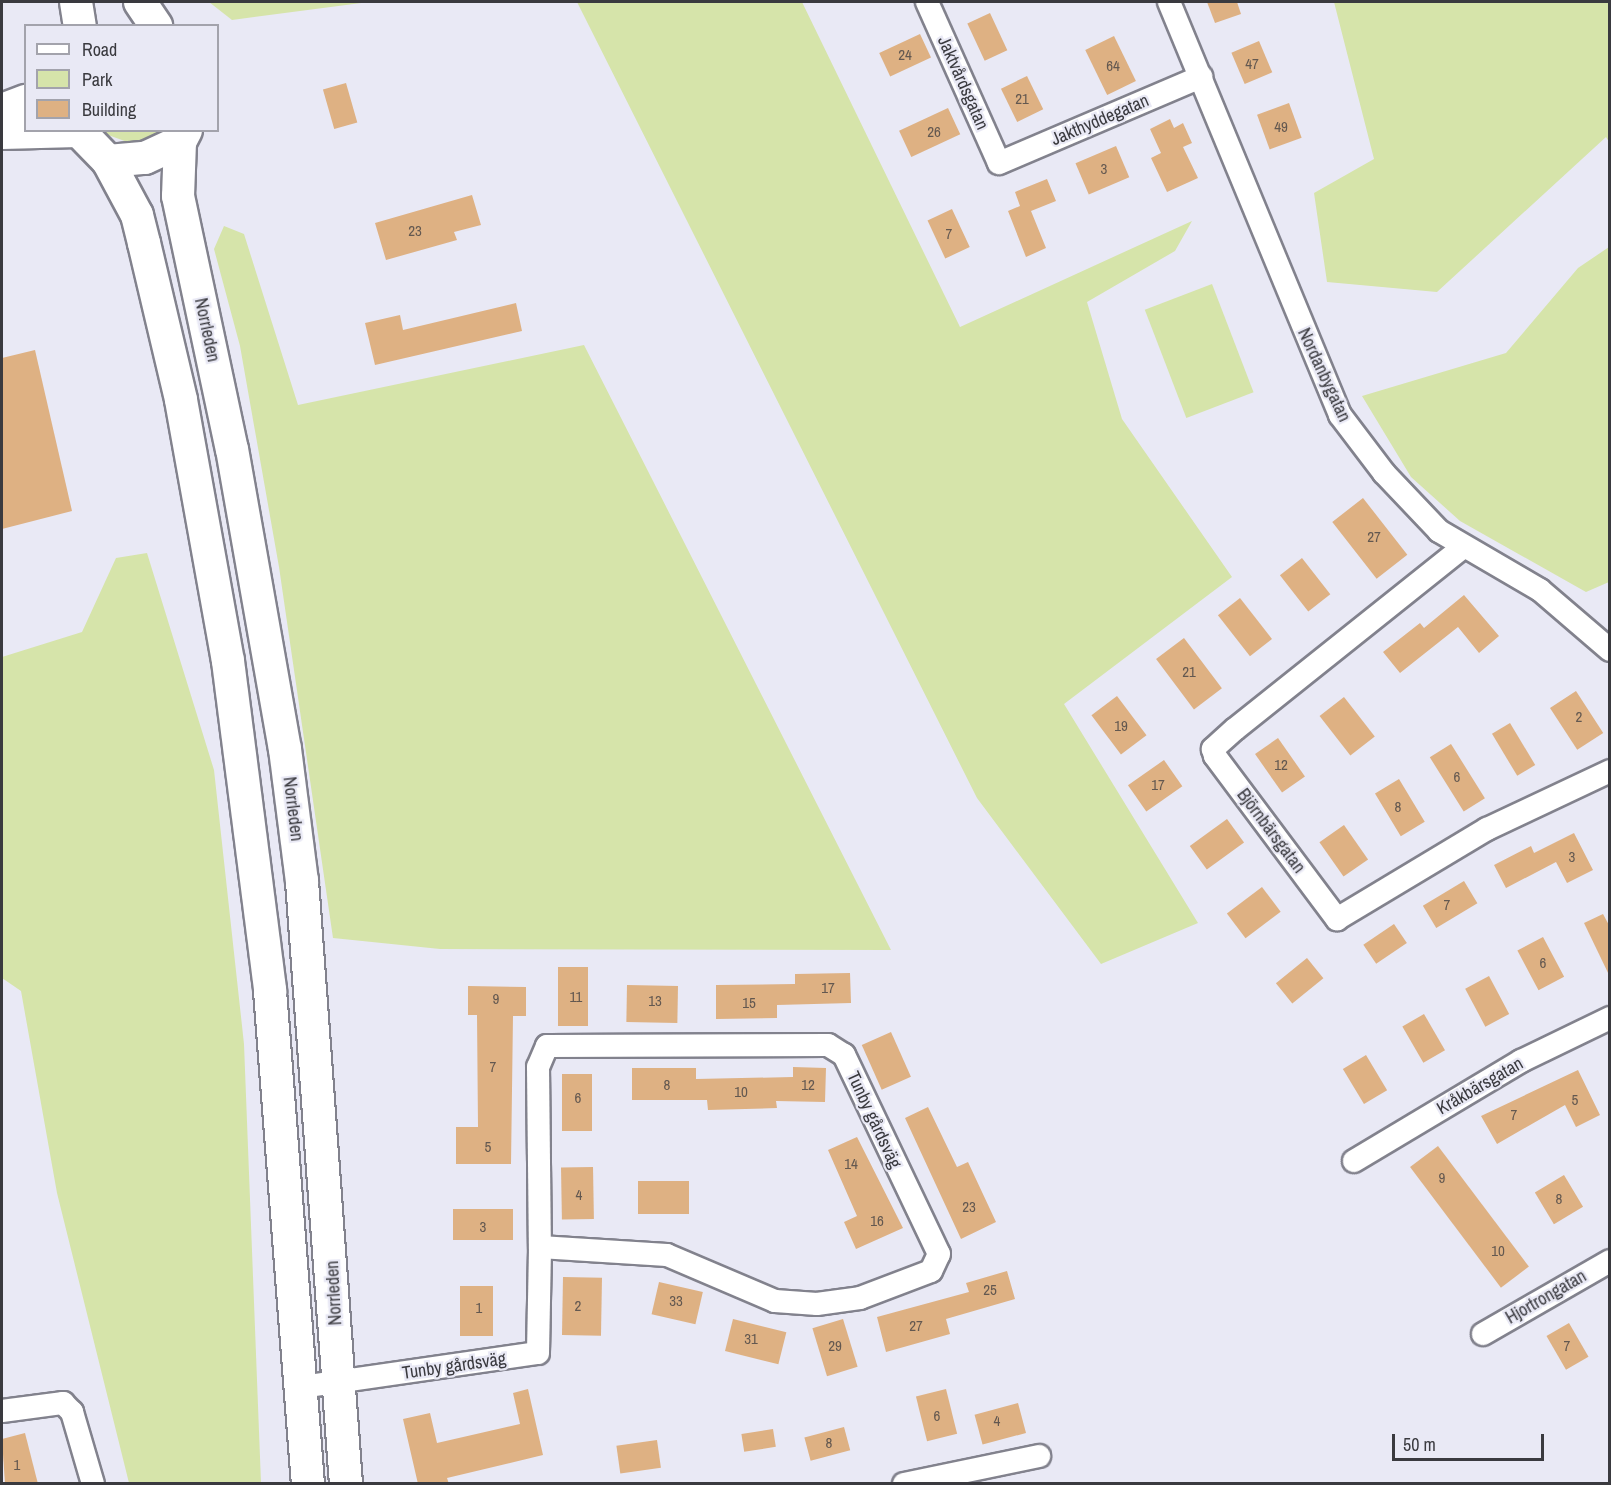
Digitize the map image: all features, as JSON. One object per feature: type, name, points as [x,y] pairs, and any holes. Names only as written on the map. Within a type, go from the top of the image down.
[{"type":"main road","points":[[76,2],[80,24]]},
{"type":"main road","points":[[140,2],[155,24]]},
{"type":"main road","points":[[2,110],[24,102]]},
{"type":"main road","points":[[2,133],[40,132]]},
{"type":"main road","points":[[79,132],[108,161],[137,215],[181,400],[228,661],[270,991],[308,1484]]},
{"type":"main road","points":[[108,161],[145,158],[183,136]]},
{"type":"main road","name":"Norrleden","points":[[183,136],[178,196],[232,449],[301,870],[346,1484]]},
{"type":"street","name":"Jaktvårdsgatan","points":[[927,2],[999,164]]},
{"type":"street","name":"Nordanbygatan","points":[[1169,2],[1340,415],[1384,473],[1462,548],[1540,590],[1610,651]]},
{"type":"street","name":"Jakthyddegatan","points":[[999,164],[1201,77]]},
{"type":"street","name":"Björnbärsgatan","points":[[1462,548],[1235,729],[1213,749],[1215,756],[1337,919],[1487,829],[1610,771]]},
{"type":"street","name":"Kråkbärsgatan","points":[[1354,1161],[1521,1061],[1610,1018]]},
{"type":"street","name":"Tunby gårdsväg","points":[[301,1387],[537,1353],[540,1247],[538,1067],[547,1046],[828,1045],[844,1055],[939,1254],[931,1271],[860,1298],[817,1304],[776,1301],[667,1255],[540,1247]]},
{"type":"street","name":"Hjortrongatan","points":[[1483,1334],[1610,1261]]},
{"type":"street","points":[[2,1411],[63,1403],[72,1412],[93,1484]]},
{"type":"street","points":[[904,1484],[1039,1456]]},
{"type":"green space","points":[[209,2],[369,2],[232,20]]},
{"type":"green space","points":[[577,2],[802,2],[960,327],[1192,221],[1175,251],[1087,302],[1122,419],[1232,577],[1064,704],[1198,923],[1101,964],[977,798]]},
{"type":"green space","points":[[1334,2],[1609,2],[1609,142],[1606,137],[1437,292],[1327,282],[1314,193],[1374,159]]},
{"type":"green space","points":[[100,132],[163,132],[133,144]]},
{"type":"green space","points":[[224,226],[244,234],[298,405],[584,345],[891,950],[440,949],[333,938],[279,567],[240,346],[214,249]]},
{"type":"green space","points":[[1609,247],[1609,582],[1586,592],[1460,521],[1411,477],[1362,396],[1506,353],[1578,268]]},
{"type":"green space","points":[[1212,284],[1254,392],[1186,418],[1145,310]]},
{"type":"green space","points":[[147,553],[214,770],[244,1044],[261,1483],[129,1483],[57,1193],[21,991],[2,978],[2,657],[82,632],[116,558]]},
{"type":"building","points":[[1207,2],[1237,2],[1241,14],[1215,23]]},
{"type":"building","points":[[990,13],[1007,50],[985,61],[967,24]]},
{"type":"building","points":[[920,34],[931,58],[890,77],[879,53]]},
{"type":"building","points":[[1114,36],[1136,81],[1107,95],[1085,50]]},
{"type":"building","points":[[1259,41],[1272,72],[1245,84],[1231,53]]},
{"type":"building","points":[[1027,76],[1043,109],[1017,122],[1001,89]]},
{"type":"building","points":[[346,83],[357,122],[334,129],[323,90]]},
{"type":"building","points":[[1289,103],[1302,138],[1270,149],[1257,115]]},
{"type":"building","points":[[948,108],[960,134],[911,157],[899,131]]},
{"type":"building","points":[[1170,119],[1174,128],[1183,123],[1192,143],[1183,147],[1198,178],[1167,192],[1151,158],[1161,153],[1150,129]]},
{"type":"building","points":[[1116,146],[1129,177],[1089,194],[1075,163]]},
{"type":"building","points":[[1047,179],[1056,201],[1031,211],[1046,248],[1026,257],[1008,211],[1020,206],[1015,192]]},
{"type":"building","points":[[472,195],[481,225],[454,232],[457,240],[386,260],[375,223]]},
{"type":"building","points":[[952,209],[970,247],[945,258],[928,220]]},
{"type":"building","points":[[516,303],[522,331],[375,365],[365,323],[400,315],[403,330]]},
{"type":"building","points":[[35,350],[72,511],[2,529],[2,358]]},
{"type":"building","points":[[1363,498],[1407,555],[1377,579],[1332,522]]},
{"type":"building","points":[[1302,558],[1330,594],[1308,611],[1280,575]]},
{"type":"building","points":[[1464,595],[1499,636],[1479,653],[1458,627],[1400,673],[1383,652],[1420,623],[1424,628]]},
{"type":"building","points":[[1240,598],[1272,639],[1250,656],[1218,615]]},
{"type":"building","points":[[1184,638],[1222,688],[1194,709],[1156,659]]},
{"type":"building","points":[[1576,691],[1603,733],[1577,750],[1550,708]]},
{"type":"building","points":[[1117,696],[1146,735],[1121,754],[1091,715]]},
{"type":"building","points":[[1344,697],[1375,736],[1350,755],[1320,716]]},
{"type":"building","points":[[1510,723],[1535,765],[1517,776],[1492,734]]},
{"type":"building","points":[[1278,738],[1305,777],[1282,793],[1255,754]]},
{"type":"building","points":[[1451,744],[1485,798],[1464,812],[1430,757]]},
{"type":"building","points":[[1164,760],[1182,786],[1146,811],[1128,785]]},
{"type":"building","points":[[1399,779],[1425,822],[1401,836],[1375,793]]},
{"type":"building","points":[[1227,819],[1244,842],[1207,869],[1190,846]]},
{"type":"building","points":[[1344,825],[1368,859],[1344,877],[1319,842]]},
{"type":"building","points":[[1574,833],[1593,870],[1567,883],[1556,862],[1506,888],[1494,865],[1531,846],[1534,853]]},
{"type":"building","points":[[1464,881],[1477,903],[1436,928],[1423,906]]},
{"type":"building","points":[[1262,887],[1281,912],[1246,938],[1227,913]]},
{"type":"building","points":[[1603,914],[1610,927],[1610,977],[1584,923]]},
{"type":"building","points":[[1394,924],[1407,943],[1376,964],[1363,945]]},
{"type":"building","points":[[1543,937],[1564,977],[1539,990],[1517,951]]},
{"type":"building","points":[[1307,958],[1323,978],[1292,1003],[1276,983]]},
{"type":"building","points":[[558,967],[588,967],[588,1026],[558,1026]]},
{"type":"building","points":[[850,973],[851,1003],[777,1005],[777,1018],[716,1019],[716,985],[795,984],[795,974]]},
{"type":"building","points":[[1489,976],[1509,1014],[1485,1027],[1465,989]]},
{"type":"building","points":[[627,985],[678,986],[677,1023],[626,1022]]},
{"type":"building","points":[[468,986],[526,987],[526,1016],[513,1016],[511,1164],[456,1164],[456,1127],[478,1127],[477,1015],[468,1015]]},
{"type":"building","points":[[1424,1014],[1445,1050],[1423,1063],[1402,1026]]},
{"type":"building","points":[[891,1032],[911,1077],[882,1090],[862,1045]]},
{"type":"building","points":[[1366,1055],[1387,1090],[1364,1104],[1343,1069]]},
{"type":"building","points":[[793,1067],[826,1068],[825,1102],[776,1101],[777,1108],[708,1110],[707,1100],[632,1100],[632,1068],[696,1068],[696,1079],[793,1077]]},
{"type":"building","points":[[1578,1070],[1600,1115],[1576,1127],[1565,1105],[1497,1144],[1481,1116]]},
{"type":"building","points":[[562,1074],[592,1074],[592,1131],[562,1131]]},
{"type":"building","points":[[928,1107],[957,1167],[968,1162],[996,1222],[961,1239],[905,1118]]},
{"type":"building","points":[[857,1137],[903,1228],[856,1249],[844,1222],[857,1216],[828,1150]]},
{"type":"building","points":[[1438,1146],[1529,1267],[1501,1288],[1410,1167]]},
{"type":"building","points":[[593,1167],[594,1219],[562,1220],[561,1168]]},
{"type":"building","points":[[1564,1175],[1583,1207],[1554,1224],[1535,1193]]},
{"type":"building","points":[[638,1181],[689,1181],[689,1214],[638,1214]]},
{"type":"building","points":[[453,1209],[513,1209],[513,1240],[453,1240]]},
{"type":"building","points":[[1007,1271],[1015,1299],[946,1319],[950,1334],[886,1352],[877,1317],[969,1292],[966,1283]]},
{"type":"building","points":[[563,1277],[602,1278],[601,1336],[562,1335]]},
{"type":"building","points":[[659,1282],[703,1292],[695,1324],[652,1314]]},
{"type":"building","points":[[460,1286],[493,1286],[493,1336],[460,1336]]},
{"type":"building","points":[[733,1319],[786,1332],[778,1364],[725,1351]]},
{"type":"building","points":[[843,1319],[858,1367],[827,1376],[812,1328]]},
{"type":"building","points":[[1569,1323],[1588,1357],[1566,1370],[1546,1336]]},
{"type":"building","points":[[528,1389],[543,1455],[447,1478],[449,1484],[418,1484],[403,1419],[430,1413],[437,1443],[520,1424],[513,1393]]},
{"type":"building","points":[[946,1389],[957,1434],[927,1441],[916,1396]]},
{"type":"building","points":[[1018,1403],[1026,1433],[983,1445],[975,1415]]},
{"type":"building","points":[[844,1427],[850,1450],[811,1461],[804,1438]]},
{"type":"building","points":[[773,1429],[776,1447],[744,1452],[741,1434]]},
{"type":"building","points":[[25,1433],[38,1484],[5,1484],[2,1439]]},
{"type":"building","points":[[657,1440],[661,1468],[620,1473],[616,1446]]}]
